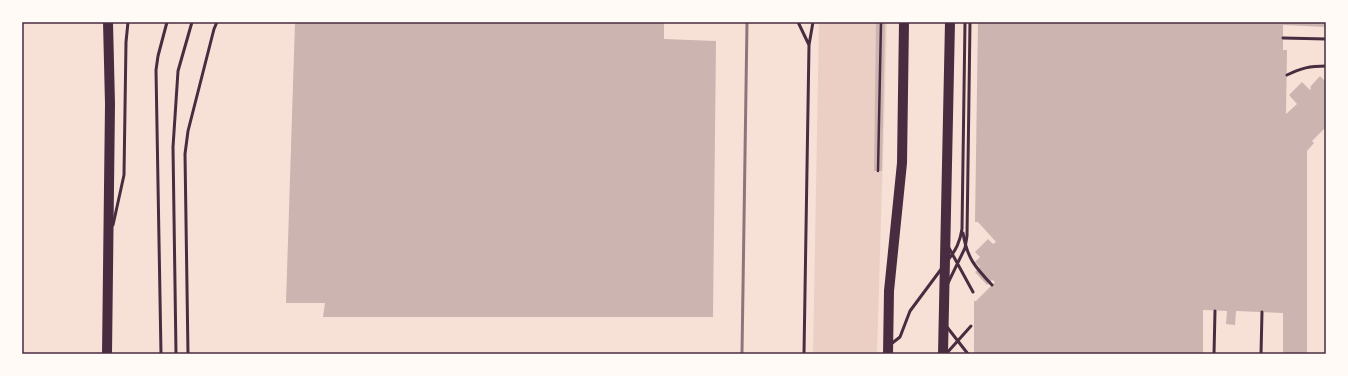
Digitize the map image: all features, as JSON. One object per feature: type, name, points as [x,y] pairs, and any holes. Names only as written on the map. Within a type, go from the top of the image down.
[{"type":"main road","points":[[107,354],[110,104],[108,22]]},
{"type":"main road","points":[[110,104],[115,22]]},
{"type":"main road","points":[[888,350],[890,284],[902,163],[904,22]]},
{"type":"main road","points":[[943,354],[950,22]]},
{"type":"lane","points":[[108,245],[124,175],[126,42],[128,22]]},
{"type":"lane","points":[[161,354],[156,70],[167,22]]},
{"type":"lane","points":[[176,354],[173,147],[178,71],[192,22]]},
{"type":"lane","points":[[188,354],[185,154],[188,131],[217,22]]},
{"type":"lane","points":[[798,22],[809,45]]},
{"type":"lane","points":[[804,354],[809,45],[813,22]]},
{"type":"lane","points":[[888,350],[900,337],[910,311],[960,242],[962,229],[965,22]]},
{"type":"lane","points":[[944,294],[965,248],[967,236],[970,22]]},
{"type":"lane","points":[[1283,38],[1326,39]]},
{"type":"lane","points":[[1287,75],[1299,68],[1326,66]]},
{"type":"lane","points":[[962,229],[968,254],[974,266],[992,285]]},
{"type":"lane","points":[[946,244],[973,292]]},
{"type":"lane","points":[[1214,354],[1215,311]]},
{"type":"lane","points":[[1261,354],[1262,312]]},
{"type":"lane","points":[[944,322],[968,354]]},
{"type":"lane","points":[[946,354],[970,326]]},
{"type":"path","points":[[878,171],[881,22]]},
{"type":"shaded area","points":[[819,22],[887,22],[877,354],[813,354]]},
{"type":"building","points":[[295,22],[664,22],[664,39],[716,41],[713,317],[323,317],[325,303],[286,303]]},
{"type":"building","points":[[876,22],[885,22],[882,171],[874,171]]},
{"type":"building","points":[[978,22],[1326,22],[1326,27],[1283,25],[1283,50],[1287,50],[1286,114],[1297,104],[1289,95],[1302,82],[1310,90],[1310,87],[1320,76],[1326,82],[1326,127],[1312,141],[1314,143],[1307,151],[1307,354],[1283,354],[1283,313],[1236,311],[1235,325],[1226,324],[1227,311],[1203,310],[1203,354],[974,354],[974,301],[976,301],[995,282],[992,280],[987,285],[975,272],[980,267],[975,262],[980,257],[975,252],[988,239],[993,244],[996,242],[978,222],[975,222]]},
{"type":"railway","points":[[742,354],[747,22]]}]
